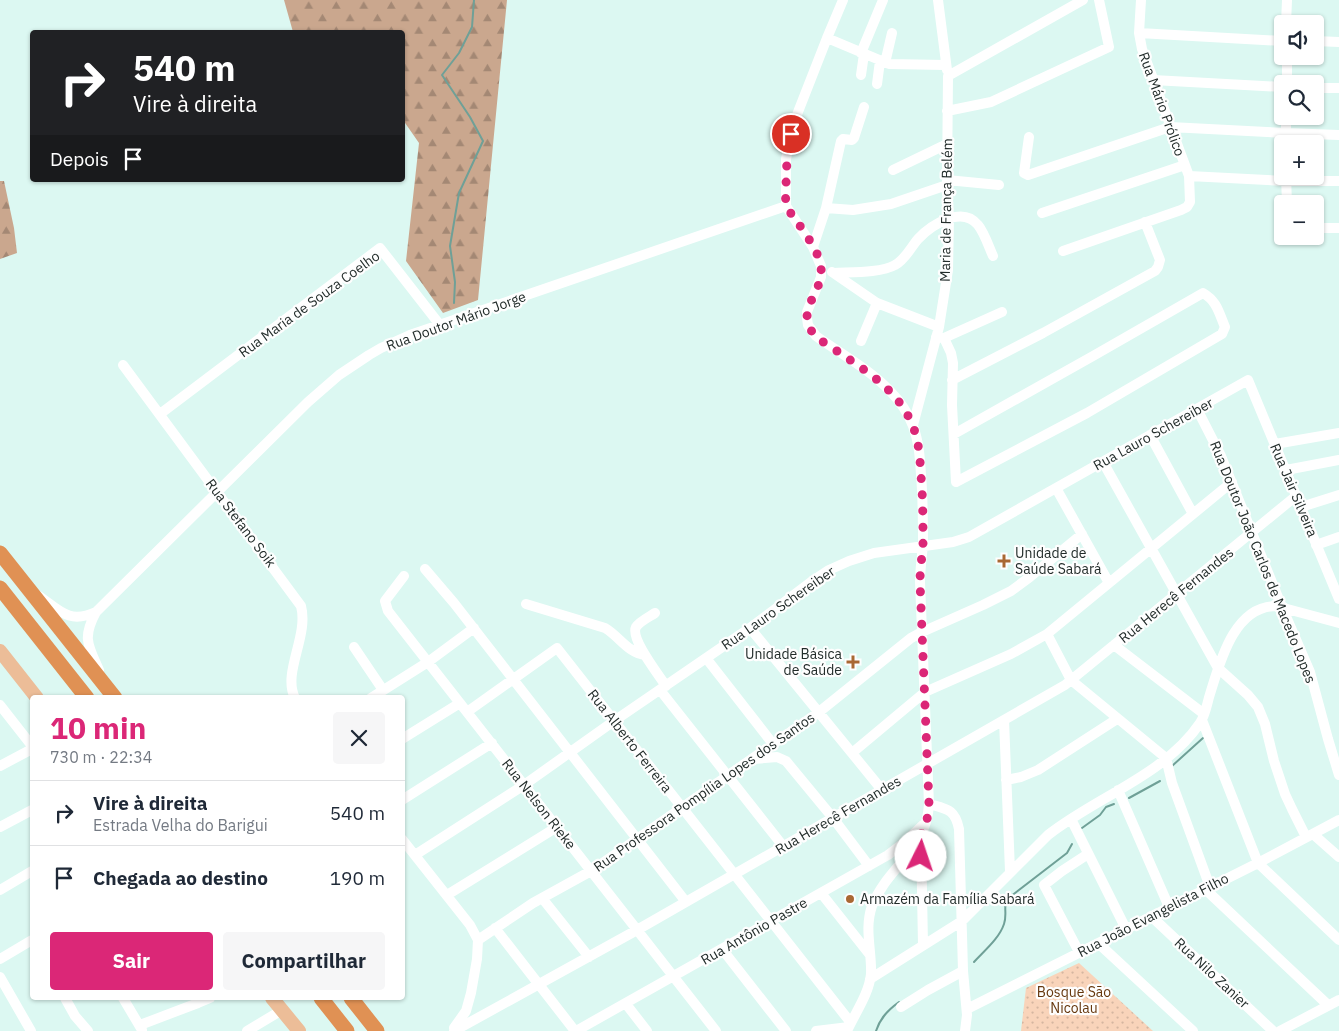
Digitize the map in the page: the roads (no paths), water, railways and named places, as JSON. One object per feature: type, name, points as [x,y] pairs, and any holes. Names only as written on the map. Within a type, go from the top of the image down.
[{"type":"highway","points":[[0,553],[111,692]]},
{"type":"highway","points":[[0,588],[83,694]]},
{"type":"highway","points":[[323,1000],[348,1031]]},
{"type":"highway","points":[[353,1000],[377,1031]]},
{"type":"main road","points":[[0,651],[35,695]]},
{"type":"main road","points":[[274,1000],[299,1031]]},
{"type":"street","points":[[816,1031],[849,1027],[870,979],[868,927],[873,904],[886,883],[920,838],[926,822],[929,804],[920,582],[923,546],[922,500],[920,456],[913,425],[902,406],[889,390],[870,374],[816,336],[812,331],[806,318],[822,272],[821,266],[813,247],[786,206],[786,160],[791,134],[843,0]]},
{"type":"street","points":[[861,75],[862,53],[884,0]]},
{"type":"street","name":"Maria de França Belém","points":[[913,425],[940,334],[948,270],[948,76],[938,0]]},
{"type":"street","points":[[948,76],[1083,0]]},
{"type":"street","points":[[947,111],[992,102],[1005,97],[1109,47],[1099,0]]},
{"type":"street","name":"Rua Mário Prólico","points":[[1141,0],[1139,33],[1142,49],[1189,176],[1190,202],[1187,207],[1145,222]]},
{"type":"street","points":[[1286,15],[1287,0]]},
{"type":"street","points":[[877,84],[892,33]]},
{"type":"street","points":[[1139,33],[1274,41]]},
{"type":"street","points":[[827,38],[882,62],[894,65],[946,64]]},
{"type":"street","points":[[1324,42],[1339,42]]},
{"type":"street","points":[[1153,80],[1274,87]]},
{"type":"street","points":[[1324,88],[1339,88]]},
{"type":"street","points":[[813,247],[826,208],[841,140],[852,140],[854,138],[864,107]]},
{"type":"street","points":[[1029,137],[1024,173],[1028,175],[1170,127],[1274,137]]},
{"type":"street","points":[[1324,135],[1339,134]]},
{"type":"street","points":[[893,170],[947,144]]},
{"type":"street","points":[[1042,213],[1185,165]]},
{"type":"street","points":[[1189,176],[1274,178]]},
{"type":"street","points":[[1324,180],[1339,181]]},
{"type":"street","points":[[826,208],[853,210],[891,204],[947,183],[999,186]]},
{"type":"street","name":"Rua Doutor Mário Jorge","points":[[111,692],[90,651],[87,638],[88,627],[96,612],[288,420],[339,376],[381,348],[410,335],[786,206]]},
{"type":"street","points":[[834,273],[880,270],[895,265],[919,238],[932,227],[949,218],[959,216],[972,219],[979,225],[993,256]]},
{"type":"street","points":[[952,380],[1043,334],[1155,271],[1160,260],[1145,222],[1063,251]]},
{"type":"street","points":[[1324,228],[1339,228]]},
{"type":"street","name":"Rua Maria de Souza Coelho","points":[[160,414],[380,248],[440,325]]},
{"type":"street","points":[[821,266],[877,303],[940,334],[951,353],[953,363],[952,380],[954,434],[956,482],[1087,413],[1222,334],[1225,327],[1218,309],[1210,297],[1203,293],[954,434]]},
{"type":"street","points":[[860,341],[877,303]]},
{"type":"street","points":[[940,334],[1002,312]]},
{"type":"street","name":"Rua Stefano Soik","points":[[123,365],[298,600],[301,606],[303,626],[291,678],[295,695]]},
{"type":"street","name":"Rua Lauro Schereiber","points":[[415,854],[524,785],[750,628],[822,574],[839,565],[874,553],[957,542],[969,537],[1248,380]]},
{"type":"street","name":"Rua Jair Silveira","points":[[1248,380],[1316,545],[1335,580],[1339,599]]},
{"type":"street","name":"Rua Doutor João Carlos de Macedo Lopes","points":[[1197,409],[1221,456],[1310,672],[1339,775]]},
{"type":"street","points":[[1275,444],[1339,433]]},
{"type":"street","points":[[1150,435],[1193,514]]},
{"type":"street","points":[[1286,470],[1339,460]]},
{"type":"street","points":[[1103,462],[1218,668],[1248,695],[1258,707],[1265,724],[1274,761],[1292,809],[1310,835],[1339,857]]},
{"type":"street","points":[[852,753],[925,692],[1011,654],[1047,634],[1232,482]]},
{"type":"street","points":[[1056,488],[1109,583]]},
{"type":"street","points":[[1301,507],[1339,495]]},
{"type":"street","name":"Rua Herecê Fernandes","points":[[453,1031],[638,930],[1071,680],[1296,496]]},
{"type":"street","name":"Rua Professora Pompília Lopes dos Santos","points":[[478,940],[542,898],[591,871],[728,776],[819,712],[906,641],[1011,591],[1082,534]]},
{"type":"street","points":[[1316,545],[1339,537]]},
{"type":"street","points":[[425,569],[474,628],[686,902]]},
{"type":"street","name":"Rua Nelson Rieke","points":[[404,576],[386,598],[385,604],[388,611],[716,1031]]},
{"type":"street","points":[[31,590],[69,616],[82,617],[96,612]]},
{"type":"street","points":[[526,604],[604,628],[616,635],[632,651],[645,655]]},
{"type":"street","points":[[870,979],[962,921],[1048,835],[1144,774],[1166,758],[1187,738],[1203,717],[1218,668],[1229,641],[1243,621],[1249,616],[1260,609],[1270,606],[1282,607],[1339,623]]},
{"type":"street","points":[[655,613],[640,623],[635,631],[662,688],[783,846]]},
{"type":"street","points":[[376,695],[428,662],[474,628]]},
{"type":"street","points":[[750,628],[882,790]]},
{"type":"street","points":[[1047,634],[1071,680],[1166,758],[1172,783],[1208,888],[1328,1006]]},
{"type":"street","points":[[1114,645],[1203,717],[1258,863],[1339,940]]},
{"type":"street","points":[[354,647],[383,690]]},
{"type":"street","name":"Rua Alberto Ferreira","points":[[513,680],[557,648],[735,874],[849,1027]]},
{"type":"street","points":[[706,658],[773,744]]},
{"type":"street","points":[[468,712],[513,680]]},
{"type":"street","points":[[405,737],[460,703]]},
{"type":"street","points":[[0,705],[30,745]]},
{"type":"street","points":[[1006,780],[1021,777],[1038,770],[1118,719]]},
{"type":"street","points":[[1004,720],[1010,871]]},
{"type":"street","points":[[405,798],[492,743]]},
{"type":"street","points":[[0,766],[30,749]]},
{"type":"street","points":[[751,759],[777,757],[786,761],[833,818],[869,866]]},
{"type":"street","points":[[1118,790],[1169,907]]},
{"type":"street","points":[[929,804],[952,811],[958,821],[963,971],[967,1008],[967,1020],[964,1031]]},
{"type":"street","points":[[0,827],[30,811]]},
{"type":"street","points":[[1071,819],[1126,929]]},
{"type":"street","name":"Rua João Evangelista Filho","points":[[967,1008],[1258,863],[1339,820]]},
{"type":"street","name":"Rua Antônio Pastre","points":[[575,1031],[869,866],[901,845],[926,822]]},
{"type":"street","points":[[447,895],[557,827]]},
{"type":"street","points":[[920,838],[923,945]]},
{"type":"street","points":[[405,842],[470,924],[478,940],[477,959],[469,1003],[464,1016],[453,1031]]},
{"type":"street","points":[[1079,952],[1044,885],[1088,854]]},
{"type":"street","points":[[0,890],[30,872]]},
{"type":"street","points":[[820,893],[870,955]]},
{"type":"street","points":[[542,898],[589,957]]},
{"type":"street","name":"Rua Nilo Zanier","points":[[1152,916],[1273,1031]]},
{"type":"street","points":[[495,928],[575,1031]]},
{"type":"street","points":[[0,959],[30,941]]},
{"type":"street","points":[[1098,943],[1193,1031]]},
{"type":"street","points":[[722,949],[786,1031]]},
{"type":"street","points":[[902,1007],[963,971]]},
{"type":"street","points":[[0,978],[31,1031]]},
{"type":"street","points":[[66,1000],[75,1016],[88,1031]]},
{"type":"street","points":[[124,1000],[141,1028],[205,1000]]},
{"type":"street","points":[[181,1000],[187,1008]]},
{"type":"street","points":[[1280,1031],[1339,1000]]},
{"type":"street","points":[[626,1004],[647,1031]]},
{"type":"street","points":[[247,1031],[282,1010]]},
{"type":"waterway","points":[[454,303],[455,282],[450,246],[459,193],[483,141],[470,117],[442,75],[459,53],[472,27],[474,0]]},
{"type":"waterway","points":[[1172,766],[1203,738]]},
{"type":"waterway","points":[[1129,798],[1160,781]]},
{"type":"waterway","points":[[1082,828],[1100,815],[1106,807],[1114,804]]},
{"type":"waterway","points":[[974,962],[999,935],[1004,924],[1006,900],[1067,853],[1072,844]]},
{"type":"waterway","points":[[876,1031],[885,1015],[899,1002]]},
{"type":"place","name":"Unidade de Saúde Sabará","points":[[1004,561]]},
{"type":"place","name":"Unidade Básica de Saúde","points":[[853,662]]},
{"type":"place","name":"Armazém da Família Sabará","points":[[850,899]]},
{"type":"park label","name":"Bosque São Nicolau","points":[[1074,1000]]}]
